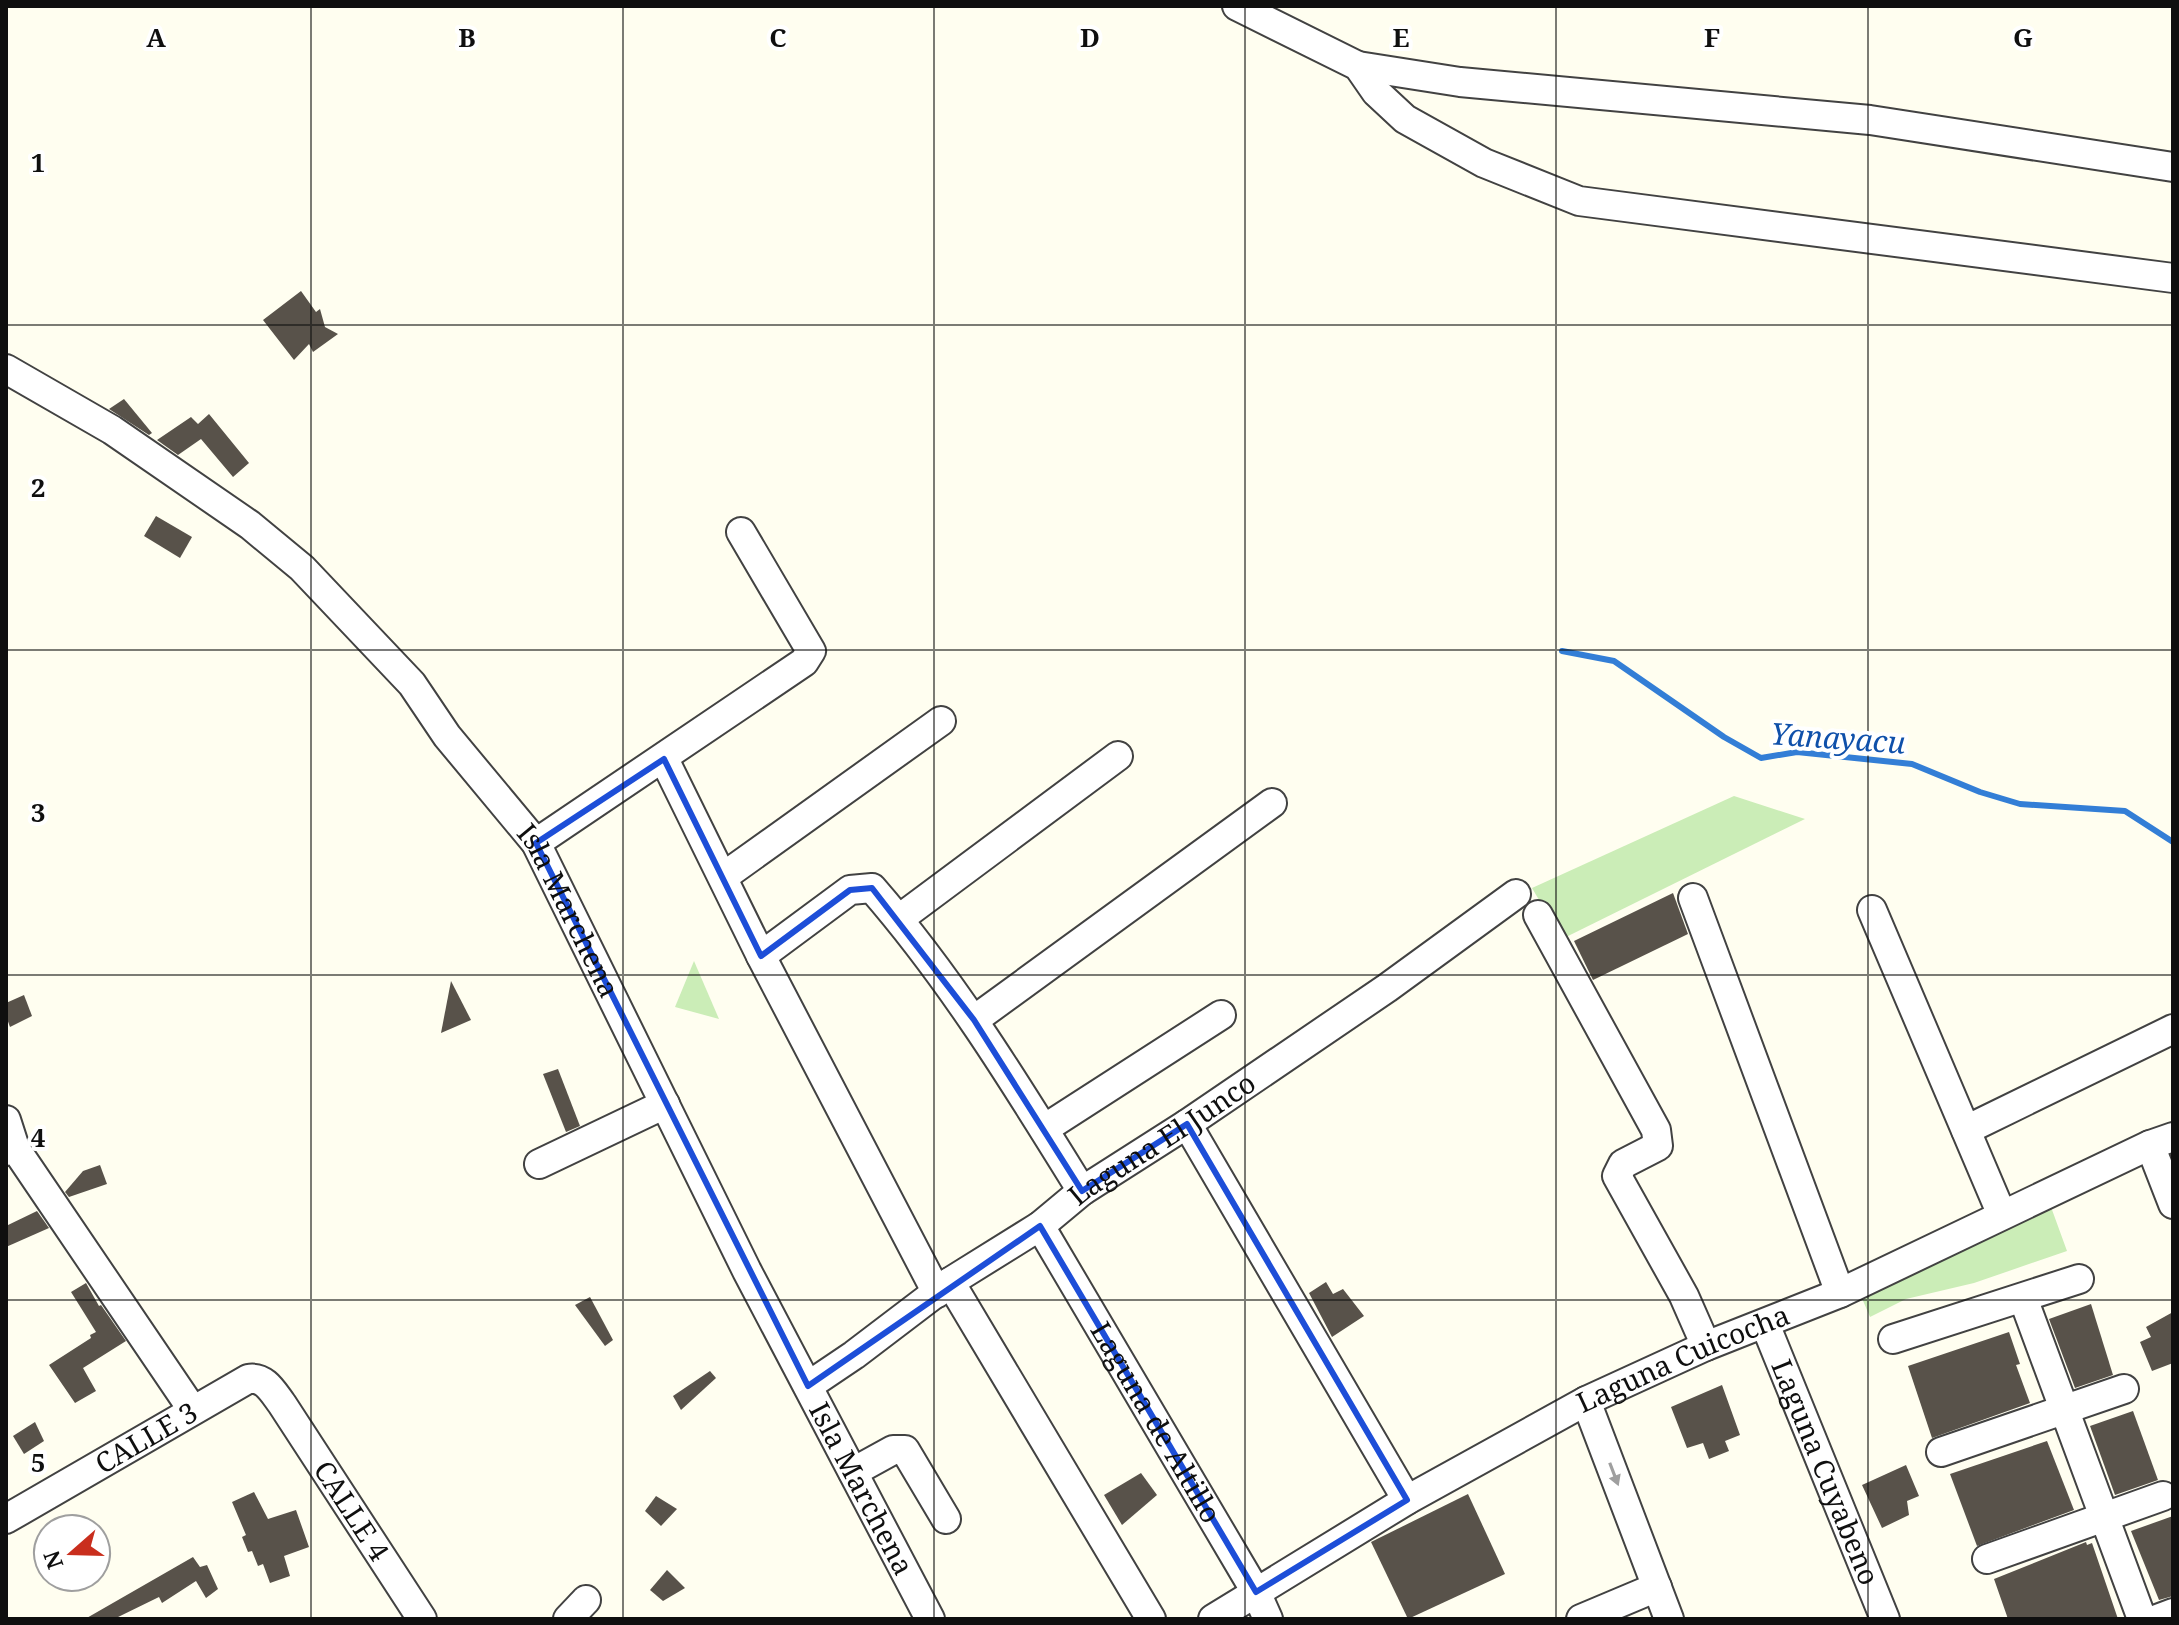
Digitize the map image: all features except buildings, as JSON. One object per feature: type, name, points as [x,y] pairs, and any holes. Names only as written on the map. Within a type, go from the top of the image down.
[{"type":"street","points":[[1237,6],[1358,66],[1460,82],[1870,120],[2173,167]]},
{"type":"street","points":[[1358,66],[1376,92],[1405,119],[1484,163],[1579,201],[2173,278]]},
{"type":"street","name":"Isla Marchena","points":[[6,369],[112,430],[250,525],[302,568],[412,684],[447,736],[536,843],[747,1271],[930,1619]]},
{"type":"street","points":[[536,843],[804,662],[811,651],[741,532]]},
{"type":"street","points":[[723,877],[941,721]]},
{"type":"street","points":[[899,919],[1118,756]]},
{"type":"street","points":[[664,759],[761,956],[944,1288],[1151,1619]]},
{"type":"street","points":[[974,1020],[1272,803]]},
{"type":"street","points":[[761,956],[850,890],[872,888],[899,919],[974,1020],[1082,1191]]},
{"type":"street","name":"Laguna El Junco","points":[[808,1386],[944,1288],[1040,1226],[1082,1191],[1187,1124],[1387,988],[1516,894]]},
{"type":"street","points":[[1693,898],[1840,1293]]},
{"type":"street","points":[[1872,910],[2002,1215]]},
{"type":"street","points":[[1538,915],[1658,1134],[1658,1146],[1623,1164],[1617,1176],[1684,1296],[1706,1346]]},
{"type":"street","points":[[1044,1129],[1221,1015]]},
{"type":"street","points":[[1966,1130],[2173,1029]]},
{"type":"street","points":[[539,1164],[665,1104]]},
{"type":"street","points":[[6,1120],[10,1150],[192,1409]]},
{"type":"street","points":[[1187,1124],[1407,1500]]},
{"type":"street","points":[[2162,1141],[2173,1204]]},
{"type":"street","name":"Laguna Cuicocha","points":[[1213,1619],[1407,1500],[1586,1401],[1706,1346],[1840,1293],[2162,1141]]},
{"type":"street","name":"Laguna de Altillo","points":[[1040,1226],[1256,1592],[1268,1619]]},
{"type":"street","points":[[1893,1339],[2079,1279]]},
{"type":"street","points":[[2023,1298],[2142,1619]]},
{"type":"street","name":"Laguna Cuyabeno","points":[[1765,1324],[1885,1619]]},
{"type":"street","name":"CALLE 3","points":[[6,1519],[252,1377],[266,1383],[282,1404]]},
{"type":"street","points":[[1941,1452],[2124,1389]]},
{"type":"street","points":[[1586,1401],[1669,1619]]},
{"type":"street","name":"CALLE 4","points":[[282,1404],[422,1619]]},
{"type":"street","points":[[853,1472],[893,1450],[905,1450],[946,1519]]},
{"type":"street","points":[[1987,1559],[2163,1496]]},
{"type":"street","points":[[1581,1619],[1657,1587]]},
{"type":"street","points":[[2157,1619],[2173,1613]]},
{"type":"highlighted area","points":[[664,759],[761,956],[850,890],[872,888],[974,1020],[1082,1191],[1187,1124],[1407,1500],[1256,1592],[1040,1226],[808,1386],[536,843]]},
{"type":"green space","points":[[1734,796],[1805,819],[1562,939],[1532,888]]},
{"type":"green space","points":[[694,961],[719,1019],[675,1007]]},
{"type":"green space","points":[[2047,1196],[2067,1251],[1974,1283],[1906,1299],[1870,1317],[1852,1275]]},
{"type":"waterway","name":"Yanayacu","points":[[1562,651],[1614,661],[1724,737],[1761,758],[1797,752],[1912,764],[1980,792],[2020,804],[2125,811],[2173,842]]}]
